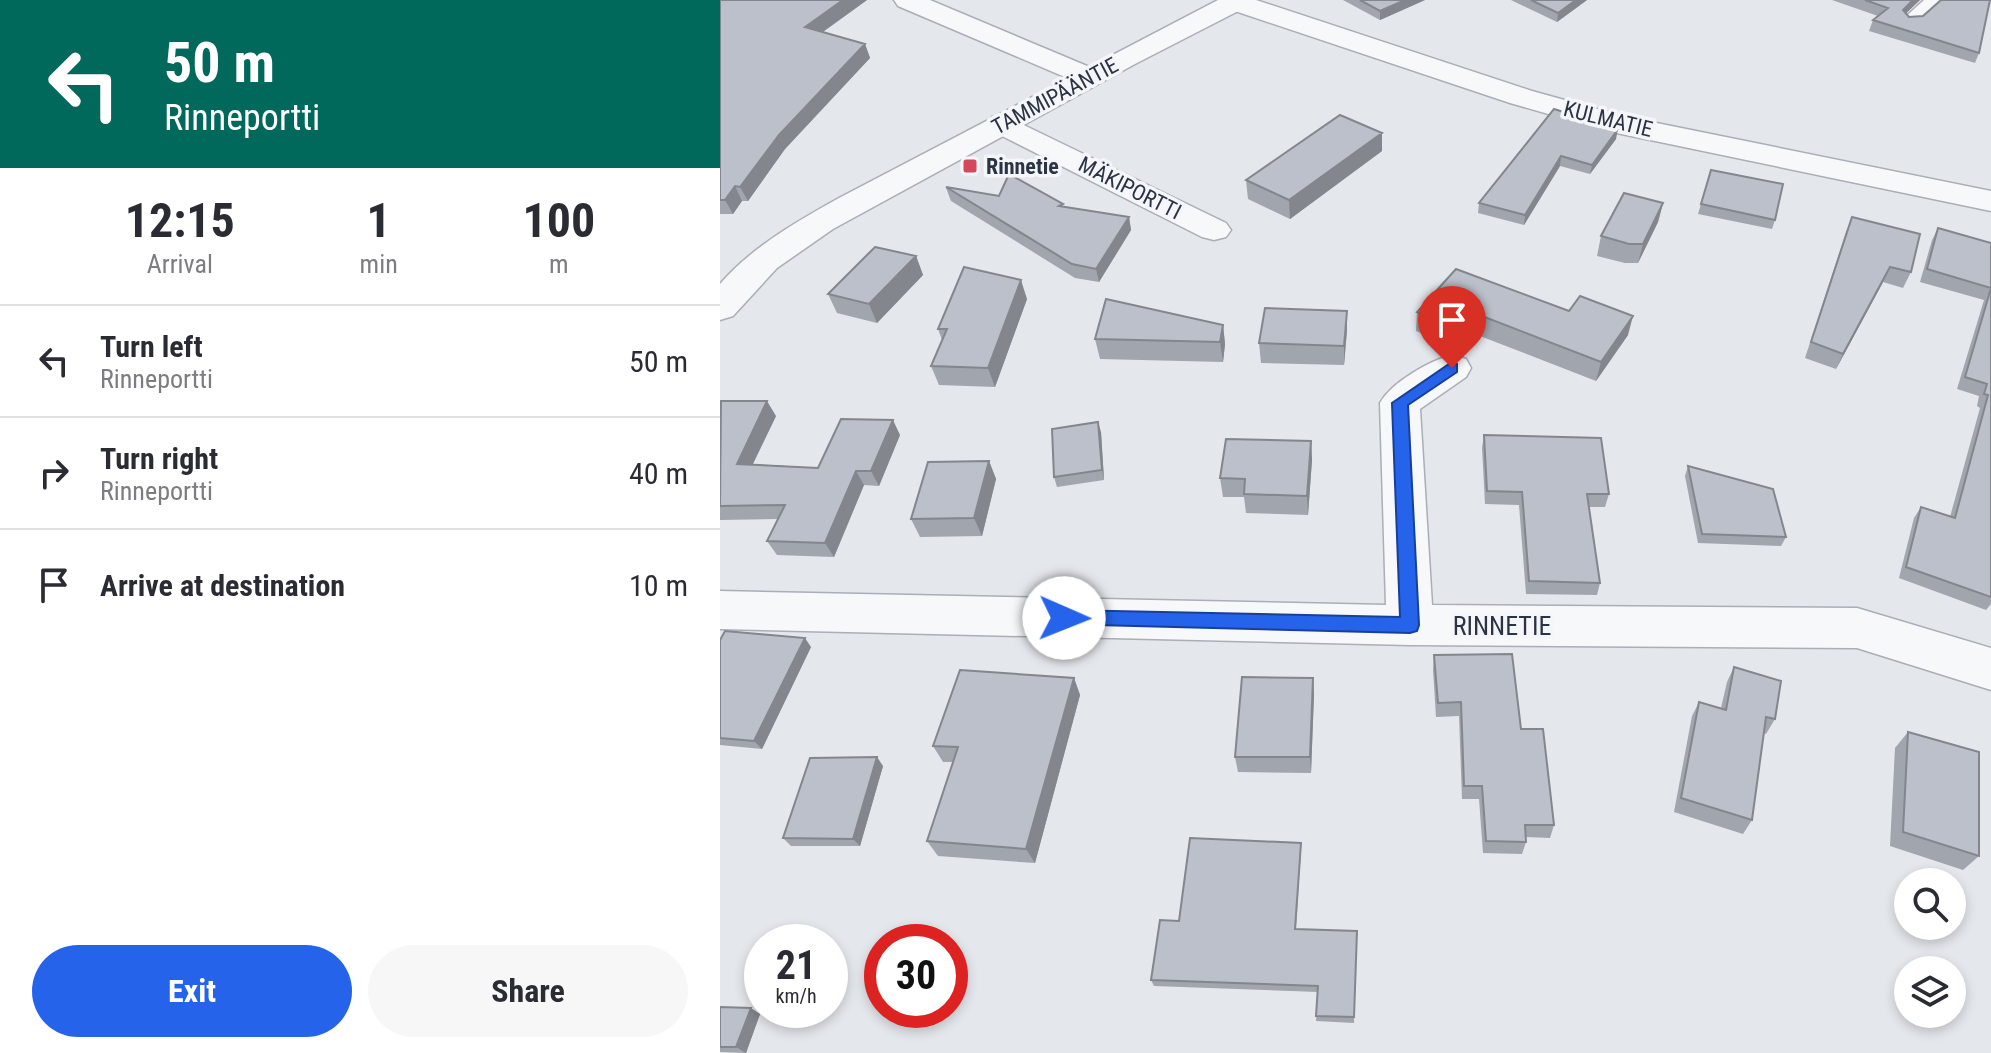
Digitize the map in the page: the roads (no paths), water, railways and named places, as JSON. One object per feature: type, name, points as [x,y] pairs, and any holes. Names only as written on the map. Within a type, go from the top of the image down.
[{"type":"street","points":[[907,0],[1089,77]]},
{"type":"street","name":"TAMMIPÄÄNTIE","points":[[720,308],[779,250],[825,221],[1089,77],[1237,1]]},
{"type":"street","name":"KULMATIE","points":[[1237,1],[1521,97],[1618,124],[1991,201]]},
{"type":"street","name":"MÄKIPORTTI","points":[[1003,124],[1214,230]]},
{"type":"street","points":[[1410,625],[1400,403],[1452,368]]},
{"type":"street","name":"RINNETIE","points":[[720,610],[1410,625],[1857,628],[1991,669]]},
{"type":"lane","points":[[1911,20],[1934,0]]},
{"type":"place","name":"Rinnetie","points":[[970,166]]}]
